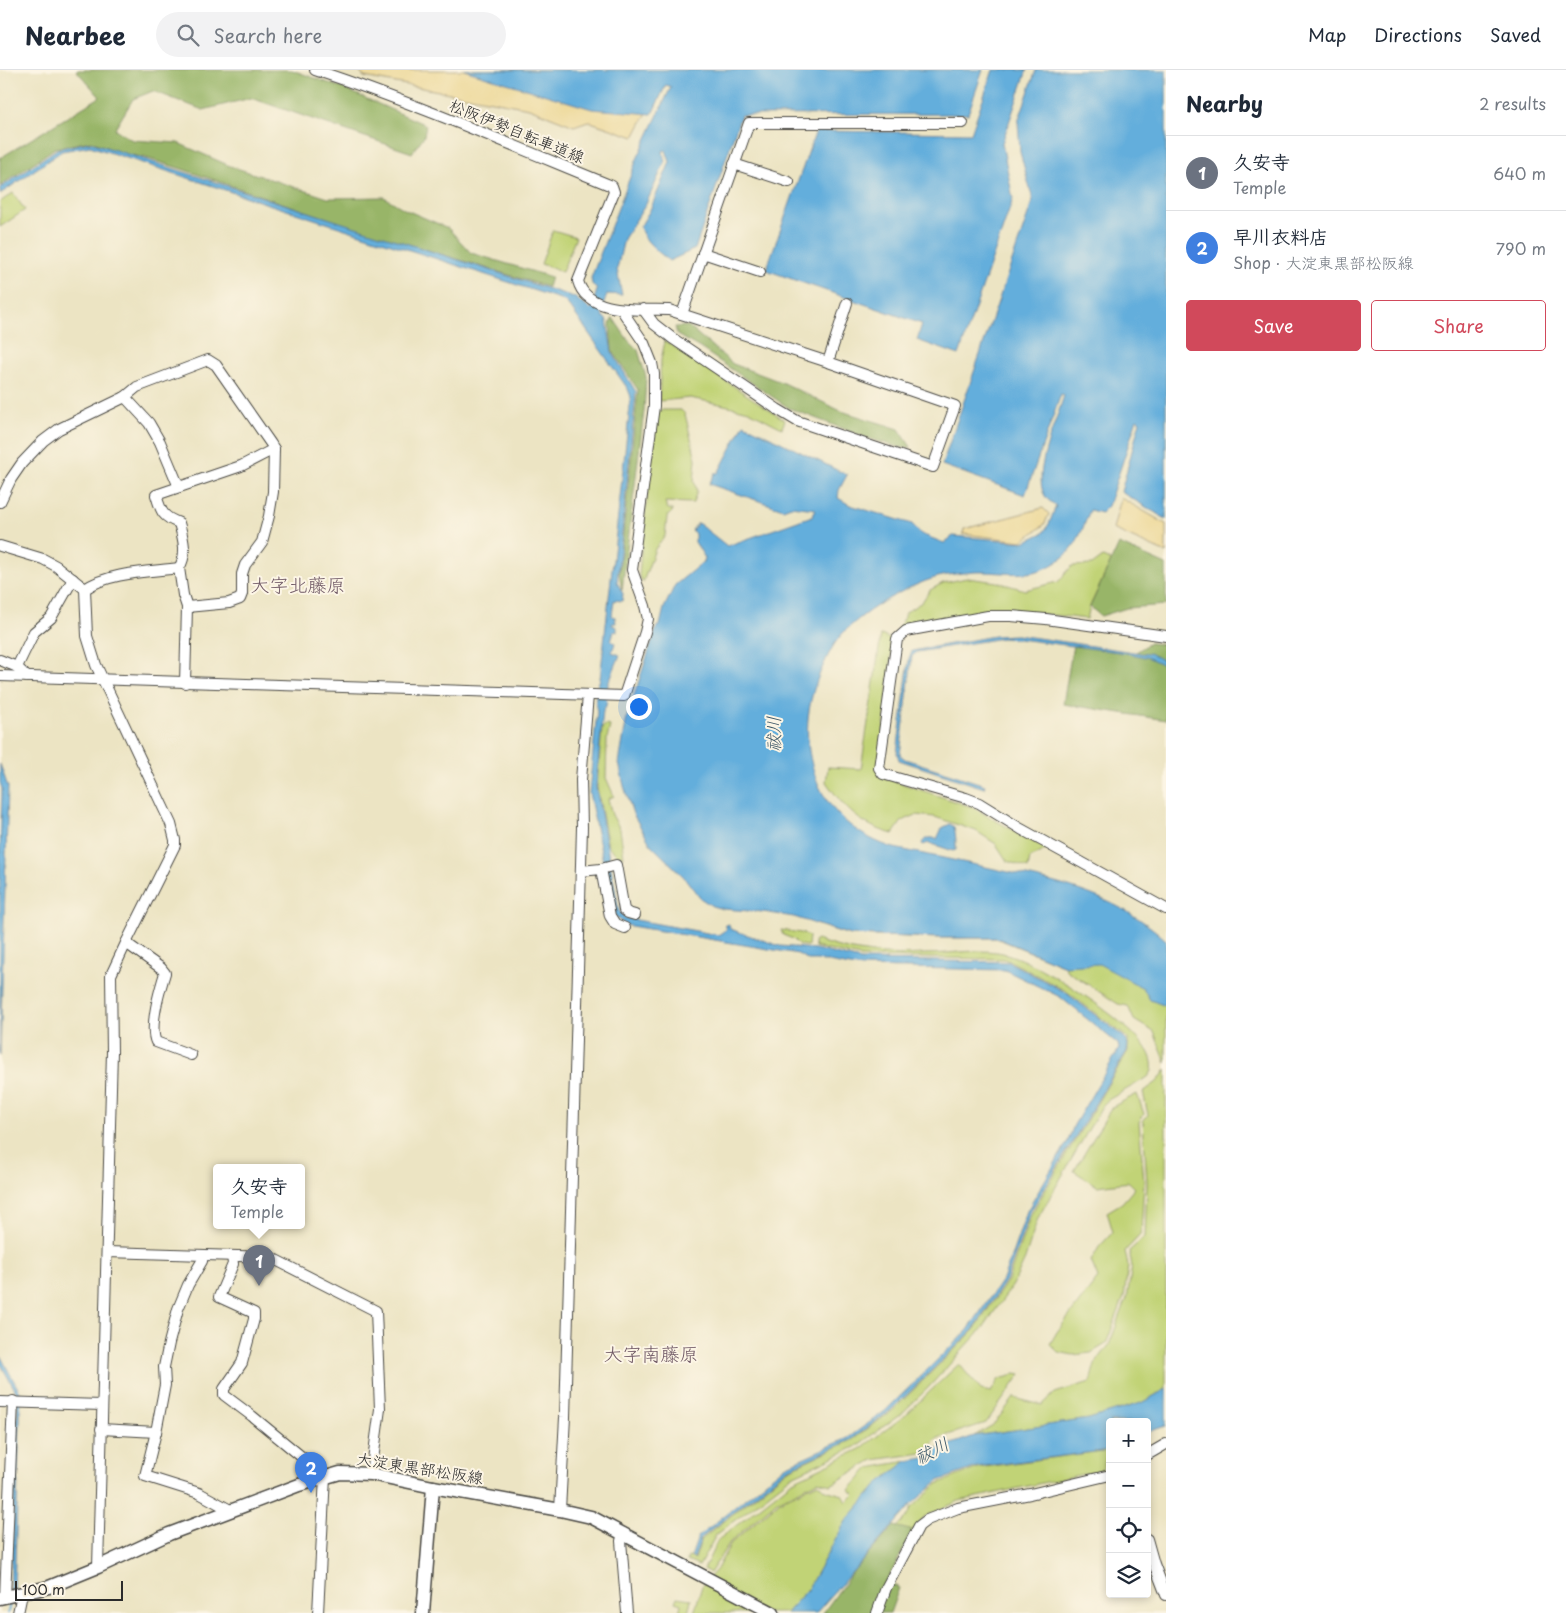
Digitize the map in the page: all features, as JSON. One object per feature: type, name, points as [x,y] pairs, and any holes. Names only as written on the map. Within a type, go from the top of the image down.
[{"type":"main road","name":"大淀東黒部松阪線","points":[[2,1598],[49,1587],[98,1567],[169,1534],[325,1476],[340,1473],[370,1474],[591,1517],[773,1613]]},
{"type":"main road","points":[[423,1613],[433,1487]]},
{"type":"street","name":"松阪伊勢自転車道線","points":[[314,70],[354,83],[496,138],[612,186],[614,192],[578,280],[580,288],[594,301],[621,309]]},
{"type":"street","points":[[682,314],[749,123],[962,123]]},
{"type":"street","points":[[734,164],[789,182]]},
{"type":"street","points":[[703,253],[760,272]]},
{"type":"street","points":[[828,362],[847,303]]},
{"type":"street","points":[[621,309],[642,309],[669,310],[955,406],[933,467],[797,421],[777,410],[672,338],[654,324],[642,309]]},
{"type":"street","points":[[0,676],[624,696],[648,619],[632,570],[654,406],[654,374],[652,363],[644,344],[621,309]]},
{"type":"street","points":[[0,502],[11,478],[22,463],[43,441],[59,429],[125,397],[137,387],[208,360],[216,365],[274,449],[273,492],[262,542],[245,566],[240,599],[229,603],[203,607],[187,607]]},
{"type":"street","points":[[125,397],[149,423],[160,442],[179,487]]},
{"type":"street","points":[[85,589],[93,584],[121,576],[179,568],[183,563],[184,547],[179,522],[165,517],[156,495],[241,466],[274,449]]},
{"type":"street","points":[[0,546],[43,559],[56,566],[85,589],[87,636],[103,680],[171,824],[176,840],[111,978],[112,1052],[98,1567]]},
{"type":"street","points":[[179,568],[183,595],[187,607],[185,683]]},
{"type":"street","points":[[17,667],[34,632],[51,618],[73,579]]},
{"type":"street","points":[[1166,636],[1046,619],[1011,616],[988,616],[902,632],[897,639],[879,768],[883,774],[888,776],[978,803],[1021,829],[1166,908]]},
{"type":"street","points":[[0,660],[17,667],[27,677]]},
{"type":"street","points":[[560,1510],[565,1418],[581,871],[581,780],[588,695]]},
{"type":"street","points":[[581,871],[616,865],[624,910],[635,915]]},
{"type":"street","points":[[605,868],[610,916],[615,924],[625,928]]},
{"type":"street","points":[[126,943],[161,968],[165,973],[158,997],[154,1028],[156,1042],[191,1055]]},
{"type":"street","points":[[107,1252],[270,1257],[376,1311],[380,1409],[370,1474]]},
{"type":"street","points":[[202,1255],[202,1261],[188,1285],[178,1309],[169,1343],[164,1367],[165,1386],[145,1476],[199,1493],[232,1511]]},
{"type":"street","points":[[232,1256],[233,1264],[219,1297],[254,1313],[254,1319],[242,1363],[224,1389],[224,1395],[325,1476],[318,1613]]},
{"type":"street","points":[[2,1598],[3,1563],[17,1401]]},
{"type":"street","points":[[0,1402],[102,1405]]},
{"type":"street","points":[[101,1429],[156,1432]]},
{"type":"street","points":[[1151,1453],[1166,1444]]},
{"type":"street","points":[[877,1613],[886,1588],[919,1526],[927,1520],[958,1508],[1030,1494],[1106,1476]]},
{"type":"street","points":[[623,1533],[621,1540],[627,1613]]},
{"type":"street","points":[[1151,1553],[1166,1595]]},
{"type":"street","points":[[18,1613],[22,1594]]},
{"type":"green space","points":[[76,70],[292,70],[340,87],[426,125],[424,136],[412,153],[251,98],[203,110],[153,91],[133,99],[115,129],[132,140],[178,143],[230,166],[328,198],[384,197],[406,210],[448,228],[471,253],[551,277],[548,287],[353,227],[182,169],[146,158],[121,153],[91,141],[55,148],[0,186],[0,158],[100,97]]},
{"type":"green space","points":[[13,193],[25,210],[0,227],[0,202]]},
{"type":"green space","points":[[553,230],[576,237],[562,272],[541,264]]},
{"type":"green space","points":[[613,318],[628,340],[638,350],[646,377],[644,411],[622,590],[619,573],[638,390],[612,350],[610,324]]},
{"type":"green space","points":[[688,326],[733,364],[781,382],[841,411],[899,429],[911,447],[902,448],[867,438],[789,408],[700,348],[677,335],[675,327]]},
{"type":"green space","points":[[665,341],[785,420],[782,428],[749,411],[720,404],[690,398],[659,401],[661,360]]},
{"type":"green space","points":[[660,410],[681,410],[685,414],[696,459],[694,481],[697,491],[693,503],[665,502],[667,508],[673,511],[667,517],[665,536],[655,549],[643,582],[639,576],[642,540],[657,416]]},
{"type":"green space","points":[[1119,544],[1166,565],[1166,605],[1127,608],[1101,616],[1090,607]]},
{"type":"green space","points":[[1103,557],[1111,561],[1090,606],[1087,619],[1018,611],[983,611],[899,628],[906,612],[922,602],[930,590],[943,583],[967,578],[997,582],[1025,590],[1058,582],[1072,566],[1092,565]]},
{"type":"green space","points":[[881,635],[893,640],[879,776],[972,807],[1046,849],[1030,858],[1028,868],[1007,861],[996,844],[976,831],[935,817],[916,815],[902,821],[893,834],[871,826],[847,808],[826,782],[828,767],[861,769]]},
{"type":"green space","points":[[1150,643],[1166,645],[1166,720],[1063,704],[1073,645],[1133,654]]},
{"type":"green space","points":[[605,725],[610,726],[607,739],[606,778],[614,796],[608,799],[612,815],[620,829],[624,857],[617,855],[608,846],[597,787],[602,728]]},
{"type":"green space","points":[[1053,915],[1166,990],[1166,1063],[1154,1032],[1134,1020],[1128,1006],[1118,1004],[1066,970],[1065,966],[996,938],[850,935],[815,924]]},
{"type":"green space","points":[[781,930],[809,936],[808,946],[799,945],[793,939],[783,935]]},
{"type":"green space","points":[[817,940],[856,951],[884,954],[911,955],[979,951],[997,952],[1012,956],[1052,975],[1113,1016],[1146,1048],[1150,1055],[1152,1071],[1148,1077],[1108,1100],[1102,1106],[1038,1218],[1025,1259],[1013,1285],[983,1328],[927,1389],[901,1414],[855,1447],[790,1477],[716,1535],[699,1566],[687,1561],[688,1557],[695,1559],[701,1540],[787,1470],[852,1440],[892,1411],[974,1330],[1008,1280],[1031,1214],[1128,1051],[1128,1039],[1124,1035],[1066,991],[1010,961],[1003,959],[860,957],[815,947],[814,942]]},
{"type":"green space","points":[[1166,1070],[1166,1389],[1141,1403],[1089,1419],[974,1436],[993,1425],[1014,1398],[1042,1405],[1055,1393],[1090,1382],[1095,1364],[1109,1345],[1127,1298],[1132,1266],[1129,1251],[1145,1237],[1147,1183],[1143,1121],[1148,1115],[1143,1092],[1157,1082]]},
{"type":"green space","points":[[1137,1094],[1144,1114],[1139,1122],[1144,1182],[1141,1234],[1125,1251],[1128,1266],[1124,1297],[1106,1344],[1091,1353],[1073,1355],[1058,1352],[1050,1344],[1098,1278],[1091,1261],[1099,1247],[1113,1232],[1107,1212],[1122,1203],[1135,1188],[1129,1182],[1097,1186],[1074,1171],[1112,1107]]},
{"type":"green space","points":[[959,1364],[981,1390],[991,1392],[999,1379],[1011,1376],[1014,1373],[1021,1374],[986,1423],[938,1438],[923,1453],[873,1460],[831,1485],[818,1481],[777,1501],[730,1542],[710,1573],[704,1569],[718,1540],[791,1482],[860,1449],[903,1417]]},
{"type":"green space","points":[[1106,1450],[1106,1459],[1102,1470],[959,1501],[924,1517],[913,1531],[897,1527],[907,1517],[912,1508],[937,1484],[978,1468]]},
{"type":"green space","points":[[907,1461],[880,1482],[846,1521],[807,1590],[786,1613],[694,1613],[702,1586],[717,1569],[731,1543],[780,1501],[818,1483],[825,1490],[843,1495],[847,1502],[855,1494],[849,1490],[869,1468]]},
{"type":"green space","points":[[894,1526],[913,1531],[887,1581],[899,1588],[890,1613],[823,1613],[855,1569]]},
{"type":"green space","points":[[677,1597],[691,1599],[688,1613],[679,1613],[681,1604],[675,1602]]},
{"type":"sand","points":[[358,70],[548,70],[651,105],[634,137],[588,121],[574,126],[529,108],[364,77]]},
{"type":"sand","points":[[1121,498],[1166,524],[1166,553],[1113,529]]},
{"type":"sand","points":[[1043,508],[1049,514],[1044,525],[1022,541],[963,534],[964,529]]},
{"type":"water","points":[[464,70],[983,70],[968,114],[741,115],[695,249],[669,261],[648,242],[640,227],[650,210],[670,162],[666,150],[663,151],[665,162],[646,204],[624,239],[617,269],[622,295],[607,294],[602,309],[602,315],[607,321],[612,352],[636,392],[617,582],[623,594],[622,601],[614,600],[612,616],[615,617],[616,623],[612,625],[617,627],[617,632],[614,631],[611,641],[615,643],[612,652],[620,655],[608,684],[606,706],[603,710],[596,787],[619,911],[626,918],[718,935],[727,929],[725,925],[729,924],[730,929],[780,946],[815,949],[860,960],[1009,962],[1065,992],[1124,1037],[1128,1045],[1127,1051],[1030,1212],[1006,1280],[973,1330],[891,1410],[851,1440],[787,1469],[701,1538],[694,1558],[691,1557],[698,1537],[785,1466],[848,1438],[885,1411],[968,1330],[1004,1277],[1027,1211],[1068,1141],[1074,1125],[1119,1049],[1118,1044],[1060,997],[1005,970],[856,967],[808,960],[798,954],[625,925],[614,915],[589,793],[597,711],[596,695],[600,679],[631,397],[628,389],[566,302],[90,146],[62,151],[0,194],[0,188],[57,149],[90,142],[574,297],[591,310],[597,290],[592,284],[591,278],[637,159],[671,87],[666,85],[652,114],[592,109]]},
{"type":"water","points":[[993,70],[1027,70],[1002,143],[1013,199],[959,355],[917,340],[922,324],[766,270],[816,131],[971,133]]},
{"type":"water","name":"祓川","points":[[1036,70],[1166,70],[1166,519],[1121,492],[1140,421],[1137,419],[1108,506],[1101,513],[1090,510],[1076,542],[1059,561],[1041,570],[1032,572],[1013,574],[975,572],[938,577],[913,586],[888,599],[853,623],[844,632],[828,656],[813,693],[808,722],[809,751],[817,781],[830,804],[848,824],[870,838],[894,848],[960,861],[1066,886],[1108,902],[1148,925],[1166,940],[1166,1006],[1150,1000],[1143,988],[1099,964],[1065,966],[997,938],[850,935],[794,917],[723,909],[712,906],[700,898],[684,877],[651,845],[633,814],[619,763],[627,717],[653,638],[649,637],[651,634],[654,635],[657,627],[660,625],[664,608],[675,585],[704,561],[705,558],[695,542],[695,534],[692,530],[698,523],[727,546],[812,516],[816,509],[791,506],[783,509],[709,484],[715,473],[718,473],[744,424],[847,475],[839,490],[838,498],[850,505],[912,524],[921,534],[944,543],[953,536],[1024,542],[1043,533],[1049,524],[1056,506],[1045,496],[1041,474],[1047,446],[1064,395],[1061,394],[1025,495],[942,465],[1033,200],[1020,152],[1018,122]]},
{"type":"water","points":[[1017,635],[1149,653],[1166,662],[1166,666],[1149,658],[1127,653],[1002,638],[917,652],[912,656],[900,755],[905,759],[985,785],[984,788],[899,760],[897,753],[909,659],[912,651],[994,636]]},
{"type":"water","points":[[0,764],[8,787],[0,1055],[2,789]]},
{"type":"water","points":[[950,824],[955,830],[956,850],[953,851],[929,843],[923,845],[922,843],[927,839],[937,839],[942,828]]},
{"type":"water","points":[[0,1355],[21,1394],[14,1590],[10,1590],[18,1395],[0,1363]]},
{"type":"water","points":[[1166,1389],[1166,1426],[1151,1431],[1151,1418],[1106,1418],[1106,1450],[977,1467],[938,1481],[913,1503],[816,1613],[786,1613],[807,1590],[846,1521],[880,1482],[907,1461],[924,1458],[938,1449],[974,1436],[1089,1419],[1141,1403]]},
{"type":"waterway","points":[[8,1613],[10,1601]]},
{"type":"place","name":"久安寺","points":[[259,1286]]},
{"type":"place","name":"早川衣料店","points":[[311,1493]]},
{"type":"district","name":"大字北藤原","points":[[298,585]]},
{"type":"district","name":"大字南藤原","points":[[651,1354]]}]
